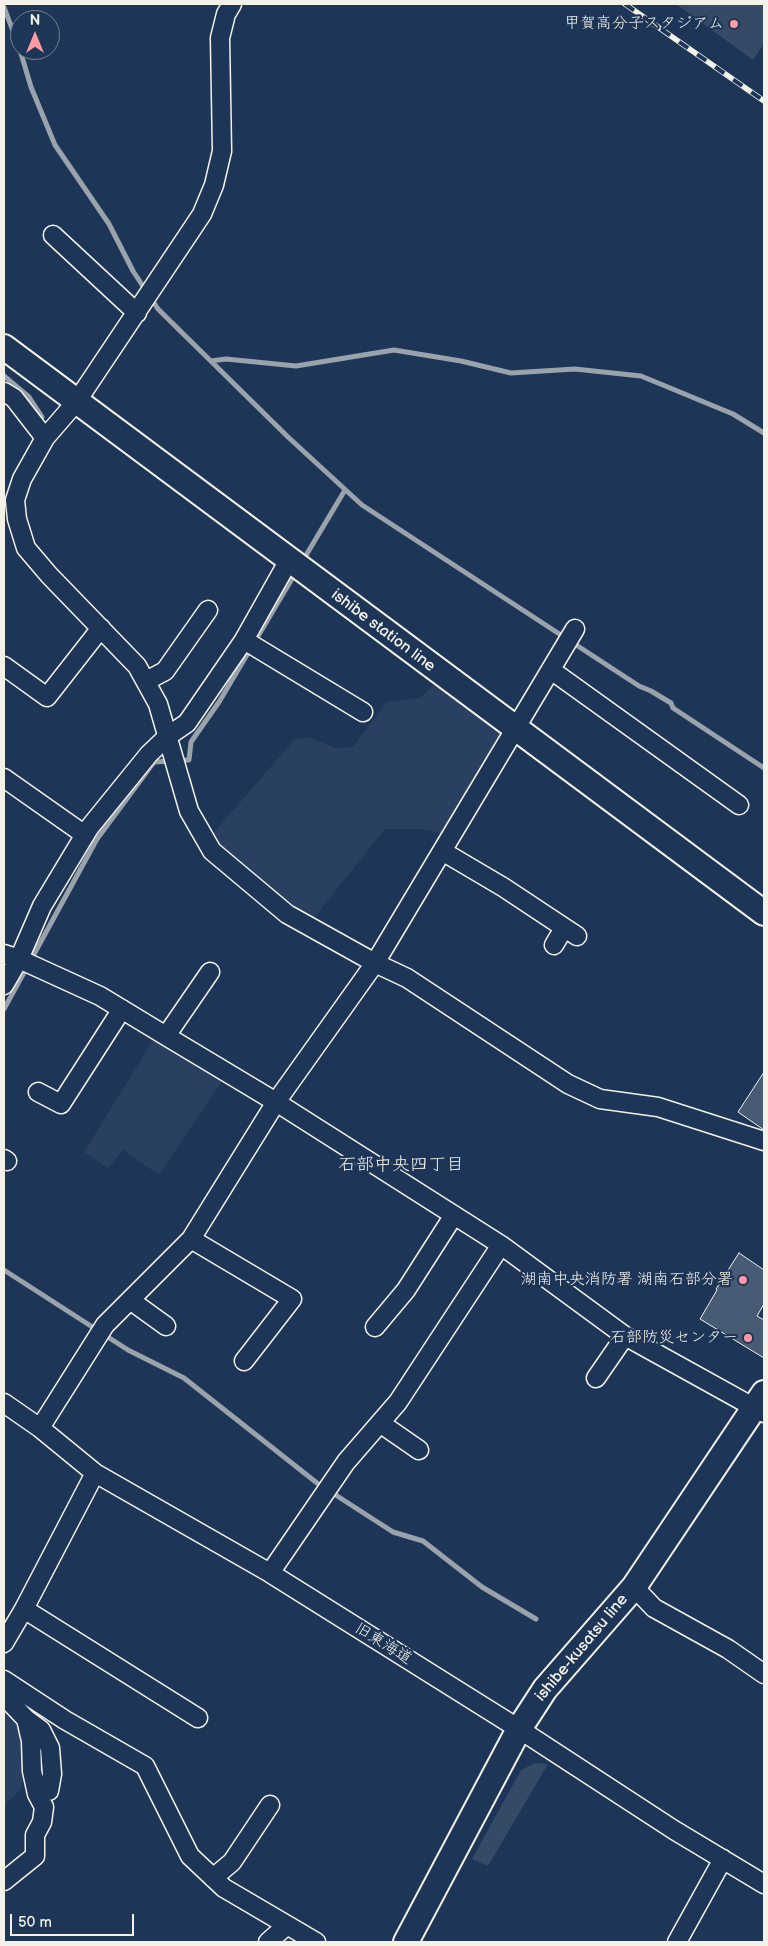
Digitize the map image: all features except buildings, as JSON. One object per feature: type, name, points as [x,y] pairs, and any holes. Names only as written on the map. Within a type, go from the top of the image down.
[{"type":"main road","name":"ishibe station line","points":[[4,347],[764,913]]},
{"type":"main road","name":"ishibe-kusatsu line","points":[[406,1942],[519,1729],[545,1689],[634,1588],[761,1404]]},
{"type":"street","points":[[232,4],[226,14],[220,38],[222,151],[214,186],[202,214],[77,401],[45,438],[10,501],[26,548],[49,575],[137,666],[158,704],[188,811],[212,851],[288,914],[407,978],[568,1084],[600,1100],[658,1107],[764,1141]]},
{"type":"street","points":[[53,235],[137,313]]},
{"type":"street","points":[[4,392],[14,398],[45,438]]},
{"type":"street","points":[[4,985],[11,957],[85,835],[150,754],[168,736],[187,723],[244,640],[289,560]]},
{"type":"street","points":[[146,681],[165,671],[208,610]]},
{"type":"street","points":[[4,666],[47,696],[101,628]]},
{"type":"street","points":[[40,1428],[105,1324],[191,1240],[276,1102],[375,962],[575,629]]},
{"type":"street","points":[[244,640],[363,712]]},
{"type":"street","points":[[551,670],[739,805]]},
{"type":"street","points":[[4,778],[85,835]]},
{"type":"street","points":[[442,851],[503,887],[570,932],[554,945]]},
{"type":"street","points":[[11,957],[100,996],[122,1009],[276,1102],[454,1215],[501,1246],[625,1336],[761,1404]]},
{"type":"street","points":[[166,1036],[210,972]]},
{"type":"street","points":[[38,1092],[61,1104],[122,1009]]},
{"type":"street","points":[[375,1327],[406,1290],[454,1215]]},
{"type":"street","points":[[191,1240],[292,1299],[244,1361]]},
{"type":"street","points":[[270,1574],[346,1462],[398,1402],[501,1246]]},
{"type":"street","points":[[130,1300],[166,1326]]},
{"type":"street","points":[[596,1378],[625,1336]]},
{"type":"street","name":"旧東海道","points":[[4,1403],[40,1428],[95,1473],[270,1574],[519,1729],[674,1830],[764,1884]]},
{"type":"street","points":[[380,1422],[419,1450]]},
{"type":"street","points":[[4,1643],[24,1609],[95,1473]]},
{"type":"street","points":[[634,1588],[654,1608],[728,1649],[764,1674]]},
{"type":"street","points":[[24,1609],[198,1718]]},
{"type":"street","points":[[4,1680],[65,1720],[144,1766],[190,1856],[224,1888],[316,1942]]},
{"type":"street","points":[[4,1696],[26,1720],[41,1730],[50,1748],[52,1774],[50,1791]]},
{"type":"street","points":[[4,1881],[34,1856],[35,1835],[42,1822],[44,1807],[37,1794],[32,1771],[31,1741],[26,1720]]},
{"type":"street","points":[[213,1878],[232,1862],[270,1805]]},
{"type":"street","points":[[677,1942],[723,1859]]},
{"type":"street","points":[[268,1942],[287,1925]]},
{"type":"shaded area","name":"甲賀高分子スタジアム","points":[[676,4],[764,4],[764,44],[753,60]]},
{"type":"shaded area","points":[[438,681],[508,734],[446,834],[421,829],[385,829],[313,919],[224,854],[210,837],[294,740],[308,737],[335,748],[353,747],[387,702],[420,698]]},
{"type":"shaded area","points":[[155,1037],[222,1081],[159,1175],[123,1150],[108,1168],[84,1152]]},
{"type":"shaded area","points":[[4,1700],[11,1708],[24,1737],[22,1788],[4,1806]]},
{"type":"shaded area","points":[[535,1763],[548,1764],[488,1866],[472,1859],[521,1770]]},
{"type":"waterway","points":[[4,7],[10,23]]},
{"type":"waterway","points":[[23,60],[31,87],[55,145],[109,224],[133,271],[158,309],[288,437],[362,505],[639,686],[671,703],[673,708],[764,768]]},
{"type":"waterway","points":[[211,361],[226,359],[296,366],[394,350],[461,361],[511,373],[575,369],[641,376],[733,414],[764,433]]},
{"type":"waterway","points":[[4,376],[29,397],[42,417]]},
{"type":"waterway","points":[[302,562],[345,490]]},
{"type":"waterway","points":[[4,1009],[97,839],[154,762],[189,760],[191,742],[219,702],[296,572]]},
{"type":"waterway","points":[[4,1270],[128,1350],[184,1378],[317,1483],[393,1532],[423,1541],[482,1587],[536,1619]]},
{"type":"railway","points":[[625,4],[764,101]]},
{"type":"place","name":"甲賀高分子スタジアム","points":[[734,24]]},
{"type":"place","name":"湖南中央消防署 湖南石部分署","points":[[743,1280]]},
{"type":"place","name":"石部防災センター","points":[[748,1338]]},
{"type":"district","name":"石部中央四丁目","points":[[401,1165]]}]
